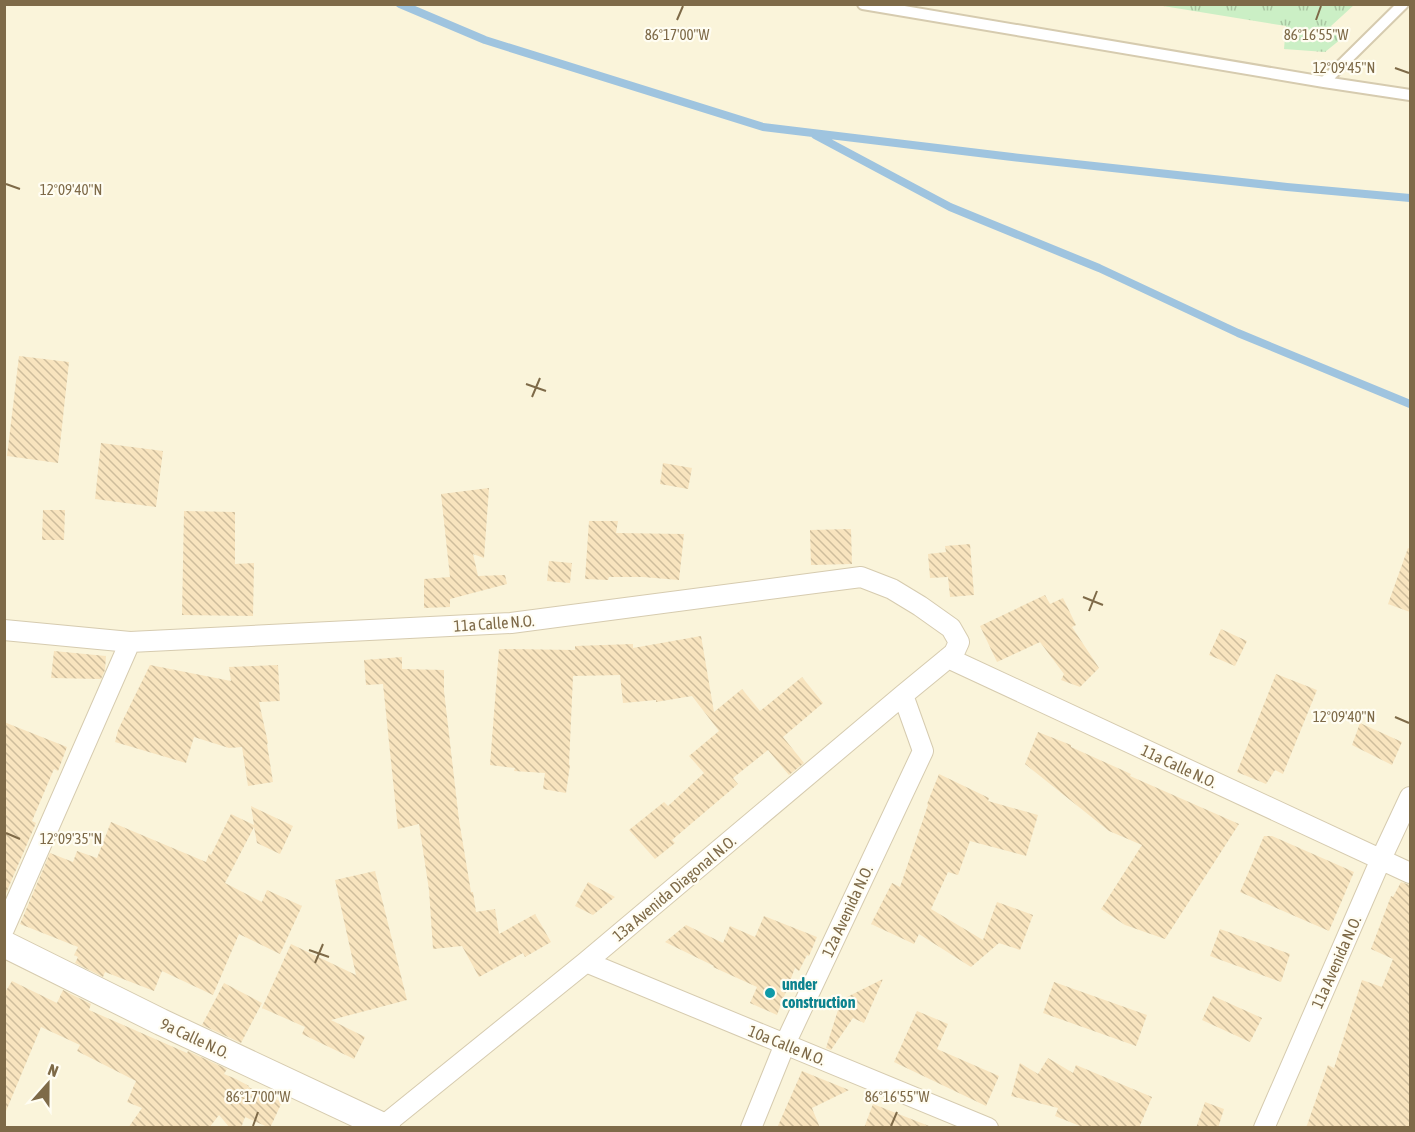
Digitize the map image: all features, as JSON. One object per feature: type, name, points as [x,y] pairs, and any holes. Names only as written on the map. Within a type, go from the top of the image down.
[{"type":"street","name":"11a Calle N.O.","points":[[4,630],[129,642],[511,624],[861,577],[892,589],[951,628],[954,650],[1410,873]]},
{"type":"street","points":[[4,929],[129,642]]},
{"type":"street","name":"13a Avenida Diagonal N.O.","points":[[384,1127],[586,962],[954,650]]},
{"type":"street","name":"12a Avenida N.O.","points":[[751,1128],[785,1044],[923,752],[903,695]]},
{"type":"street","name":"11a Avenida N.O.","points":[[1264,1128],[1410,797]]},
{"type":"street","name":"9a Calle N.O.","points":[[4,944],[161,1022],[384,1127]]},
{"type":"street","name":"10a Calle N.O.","points":[[586,962],[988,1128]]},
{"type":"lane","points":[[863,4],[1410,95]]},
{"type":"lane","points":[[1324,82],[1403,4]]},
{"type":"shaded area","points":[[5,5],[1410,5],[1410,1127],[5,1127]]},
{"type":"green space","points":[[1354,4],[1331,26],[1341,39],[1325,52],[1284,49],[1286,26],[1157,5]]},
{"type":"building","points":[[19,356],[69,362],[58,463],[7,456]]},
{"type":"building","points":[[101,443],[163,451],[156,507],[95,499]]},
{"type":"building","points":[[663,463],[692,468],[688,489],[660,484]]},
{"type":"building","points":[[489,488],[484,558],[473,554],[478,576],[505,575],[507,584],[450,599],[450,607],[424,608],[424,579],[450,577],[441,494]]},
{"type":"building","points":[[43,510],[65,510],[64,540],[42,540]]},
{"type":"building","points":[[184,511],[235,512],[235,564],[254,563],[253,616],[182,615]]},
{"type":"building","points":[[589,521],[618,521],[616,533],[684,534],[679,580],[643,577],[585,579]]},
{"type":"building","points":[[851,529],[852,564],[811,565],[810,530]]},
{"type":"building","points":[[970,544],[974,595],[950,597],[948,577],[930,578],[928,554],[946,552],[945,546]]},
{"type":"building","points":[[1408,548],[1410,549],[1410,612],[1388,604]]},
{"type":"building","points":[[549,561],[572,563],[570,583],[547,581]]},
{"type":"building","points":[[1045,595],[1050,604],[1063,598],[1076,625],[1072,627],[1099,668],[1080,687],[1061,680],[1064,674],[1040,642],[997,662],[980,626]]},
{"type":"building","points":[[1221,629],[1247,641],[1235,666],[1209,655]]},
{"type":"building","points":[[701,636],[714,712],[742,689],[760,711],[802,677],[823,703],[783,737],[804,763],[789,775],[768,750],[733,778],[738,784],[672,840],[675,843],[655,859],[629,830],[664,802],[668,806],[704,773],[689,756],[719,731],[692,696],[656,702],[656,700],[623,703],[620,675],[573,676],[570,765],[566,793],[543,789],[545,773],[514,771],[515,768],[490,765],[499,649],[575,650],[575,646],[633,644],[633,648]]},
{"type":"building","points":[[54,651],[106,656],[105,670],[101,679],[51,678]]},
{"type":"building","points":[[402,657],[402,669],[444,670],[444,691],[459,820],[476,912],[495,909],[499,934],[535,914],[551,942],[525,957],[523,953],[479,977],[462,946],[433,949],[429,890],[419,824],[398,829],[383,684],[366,685],[364,660]]},
{"type":"building","points":[[150,665],[231,681],[229,667],[278,665],[280,701],[259,702],[273,782],[248,786],[242,747],[229,748],[194,737],[186,763],[115,742],[118,730]]},
{"type":"building","points":[[1276,674],[1317,690],[1283,774],[1275,770],[1266,784],[1237,772]]},
{"type":"building","points":[[4,722],[67,747],[58,771],[54,769],[32,821],[36,823],[4,898]]},
{"type":"building","points":[[1360,723],[1402,742],[1392,765],[1352,745]]},
{"type":"building","points":[[1038,732],[1071,745],[1071,747],[1131,774],[1130,776],[1239,824],[1165,939],[1125,925],[1101,909],[1142,845],[1109,831],[1025,764]]},
{"type":"building","points":[[939,774],[989,798],[988,801],[1038,815],[1026,856],[970,841],[958,875],[948,872],[931,909],[983,940],[997,902],[1033,915],[1020,950],[999,943],[971,967],[919,934],[914,944],[871,924],[892,883],[900,887]]},
{"type":"building","points":[[251,806],[293,826],[280,854],[257,843],[254,827],[225,883],[262,902],[267,890],[302,906],[280,954],[239,934],[213,995],[162,971],[154,991],[105,972],[103,977],[75,963],[78,957],[74,955],[78,947],[20,924],[50,853],[73,862],[77,851],[97,858],[111,822],[206,862],[231,814],[254,825]]},
{"type":"building","points":[[1264,836],[1272,836],[1354,872],[1329,931],[1240,892]]},
{"type":"building","points":[[375,871],[407,1000],[331,1020],[365,1037],[354,1059],[302,1034],[305,1027],[262,1008],[291,944],[356,975],[335,880]]},
{"type":"building","points":[[588,882],[615,897],[593,915],[575,906]]},
{"type":"building","points":[[1401,882],[1410,885],[1410,1128],[1306,1128],[1328,1065],[1334,1068],[1362,980],[1382,987],[1393,959],[1371,949],[1391,896],[1393,897]]},
{"type":"building","points":[[764,916],[817,937],[809,956],[807,955],[799,971],[795,968],[777,1015],[750,1003],[757,987],[665,942],[686,925],[723,943],[730,926],[755,937]]},
{"type":"building","points":[[1220,929],[1290,954],[1281,982],[1210,956]]},
{"type":"building","points":[[883,979],[864,1023],[853,1018],[831,1050],[826,1048],[838,1010],[829,1006]]},
{"type":"building","points":[[12,981],[57,1003],[63,990],[91,1004],[89,1010],[227,1069],[224,1074],[282,1102],[270,1128],[245,1117],[241,1128],[230,1128],[219,1115],[209,1128],[128,1128],[142,1108],[127,1102],[136,1081],[77,1051],[80,1045],[41,1027],[4,1116],[4,994]]},
{"type":"building","points":[[1054,982],[1147,1015],[1136,1046],[1043,1013]]},
{"type":"building","points":[[224,983],[262,1003],[241,1043],[202,1025]]},
{"type":"building","points":[[1213,996],[1262,1018],[1250,1042],[1202,1020]]},
{"type":"building","points":[[917,1011],[948,1024],[937,1049],[999,1076],[986,1106],[894,1062]]},
{"type":"building","points":[[1048,1058],[1073,1073],[1076,1065],[1152,1097],[1139,1128],[1085,1128],[1055,1116],[1058,1108],[1011,1096],[1020,1063],[1038,1074]]},
{"type":"building","points":[[802,1071],[849,1090],[812,1108],[820,1128],[777,1128]]},
{"type":"building","points":[[1205,1102],[1224,1109],[1218,1128],[1196,1128]]},
{"type":"building","points":[[873,1104],[929,1126],[929,1128],[864,1128]]},
{"type":"waterway","points":[[400,4],[485,40],[763,127],[1012,157],[1410,198]]},
{"type":"waterway","points":[[815,135],[950,207],[1099,268],[1238,333],[1410,404]]},
{"type":"place","name":"under construction","points":[[770,993]]}]
